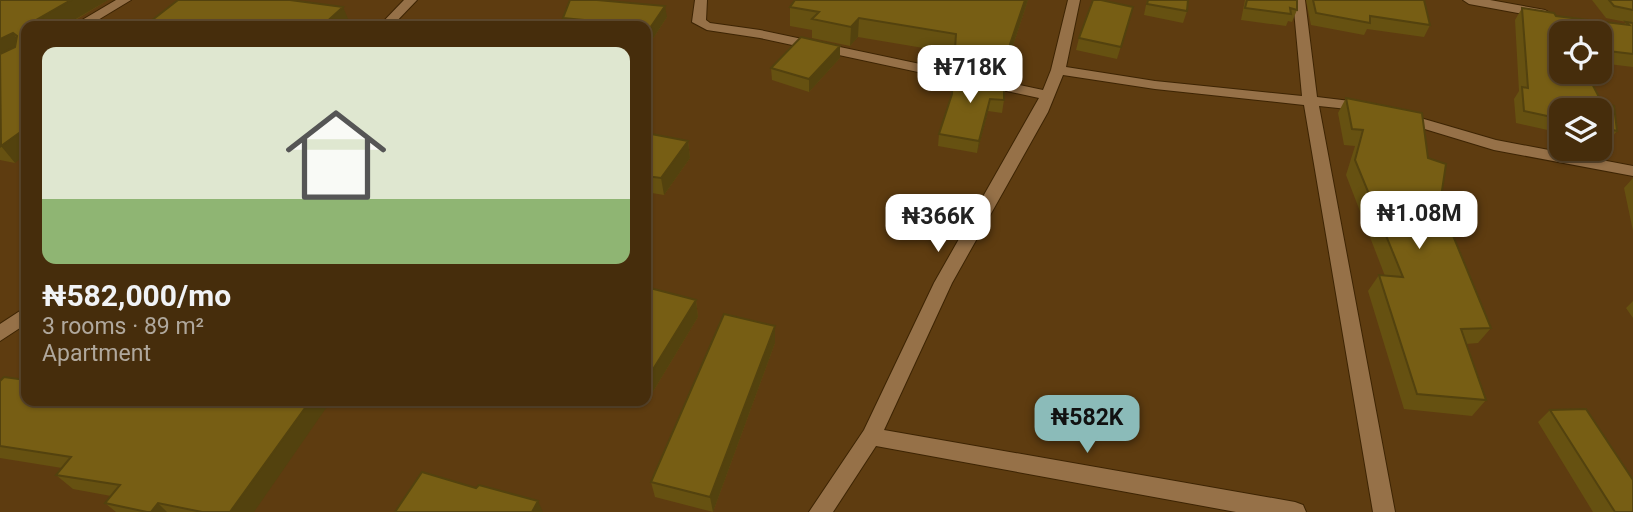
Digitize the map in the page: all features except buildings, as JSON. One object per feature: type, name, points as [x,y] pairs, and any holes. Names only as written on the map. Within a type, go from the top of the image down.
[{"type":"street","points":[[88,21],[125,0]]},
{"type":"street","points":[[390,21],[411,0]]},
{"type":"street","points":[[701,0],[699,22],[707,26],[760,34],[1049,96]]},
{"type":"street","points":[[820,512],[871,436],[943,284],[1002,184],[1049,96],[1058,70],[1074,0]]},
{"type":"street","points":[[1299,0],[1310,100],[1384,512]]},
{"type":"street","points":[[1469,0],[1564,19]]},
{"type":"street","points":[[1058,70],[1154,85],[1367,107],[1494,145],[1633,171]]},
{"type":"street","points":[[0,334],[21,318]]},
{"type":"street","points":[[871,436],[1296,512]]}]
